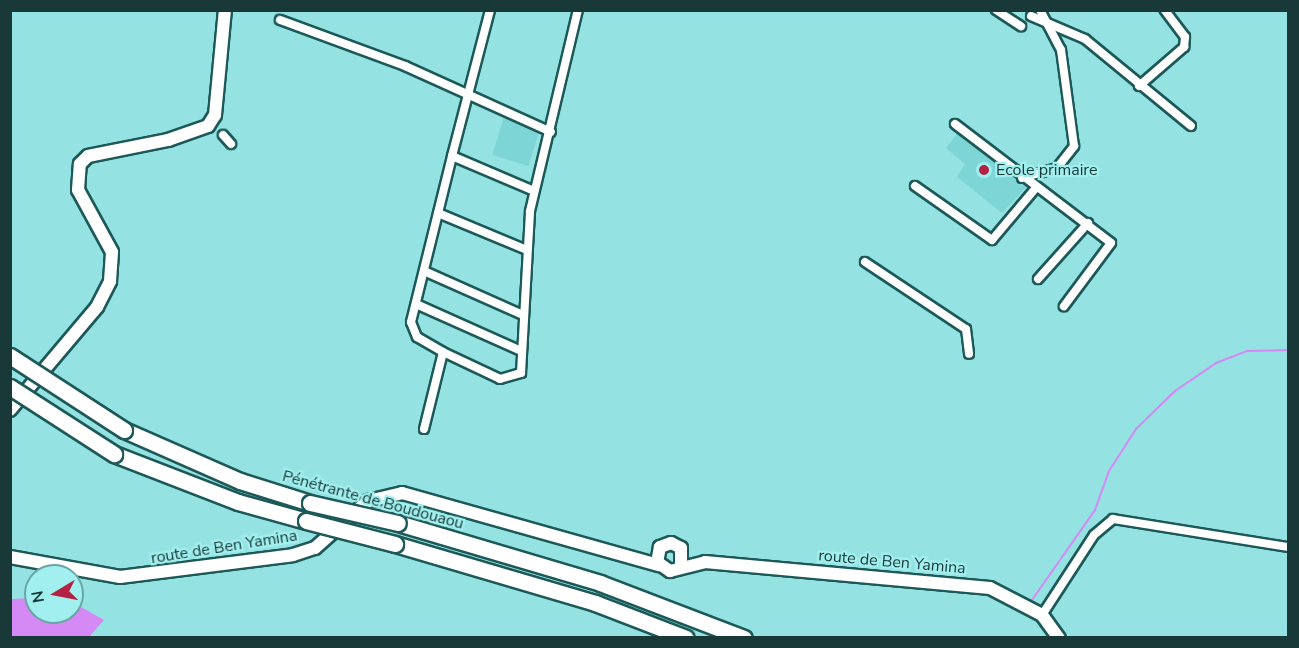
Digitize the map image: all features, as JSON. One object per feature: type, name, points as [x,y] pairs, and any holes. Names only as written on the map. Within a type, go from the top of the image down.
[{"type":"highway","name":"Pénétrante de Boudouaou","points":[[10,356],[124,430],[240,481],[310,503],[398,523],[600,583],[744,638]]},
{"type":"highway","points":[[10,387],[114,454],[238,502],[395,544],[595,603],[686,638]]},
{"type":"street","points":[[10,410],[97,307],[110,282],[112,252],[78,190],[80,164],[88,156],[168,140],[208,126],[215,115],[225,10]]},
{"type":"street","points":[[490,10],[471,95],[452,156],[411,322],[417,337],[443,352],[511,379],[521,373],[527,250],[534,191],[551,132],[578,10]]},
{"type":"street","points":[[996,10],[1021,26]]},
{"type":"street","points":[[1022,178],[1057,168],[1074,146],[1061,50],[1040,10]]},
{"type":"street","points":[[1139,86],[1184,47],[1185,38],[1165,10]]},
{"type":"street","points":[[1031,16],[1085,39],[1139,86],[1191,126]]},
{"type":"street","points":[[280,20],[471,95],[551,132]]},
{"type":"street","points":[[955,124],[1035,189],[1088,223],[1111,243],[1064,306]]},
{"type":"street","points":[[223,135],[231,144]]},
{"type":"street","points":[[452,156],[534,191]]},
{"type":"street","points":[[915,186],[992,240],[1035,189]]},
{"type":"street","points":[[438,213],[527,250]]},
{"type":"street","points":[[1038,279],[1088,223]]},
{"type":"street","points":[[865,262],[966,329],[969,354]]},
{"type":"street","points":[[424,271],[523,315]]},
{"type":"street","points":[[416,304],[521,351]]},
{"type":"street","points":[[424,429],[443,352]]},
{"type":"street","name":"route de Ben Yamina","points":[[10,557],[120,578],[293,555],[315,548],[368,501],[402,493],[659,565]]},
{"type":"street","points":[[1042,615],[1094,535],[1113,519],[1288,548]]},
{"type":"street","points":[[632,558],[658,550],[671,543],[683,551],[681,566],[670,571],[659,565],[658,550]]},
{"type":"street","name":"route de Ben Yamina","points":[[683,551],[705,562]]},
{"type":"street","name":"route de Ben Yamina","points":[[681,566],[705,562],[990,588],[1042,615],[1059,638]]},
{"type":"shaded area","points":[[506,110],[542,121],[529,166],[492,155]]},
{"type":"shaded area","name":"Ecole primaire","points":[[960,130],[1026,187],[1002,213],[957,177],[965,164],[946,148]]},
{"type":"shaded area","points":[[24,598],[24,624],[84,624],[84,609],[104,620],[89,637],[11,637],[11,599]]},
{"type":"waterway","points":[[1032,600],[1095,510],[1109,471],[1136,429],[1175,391],[1216,363],[1247,351],[1288,350]]},
{"type":"place","name":"Ecole primaire","points":[[984,170]]}]
